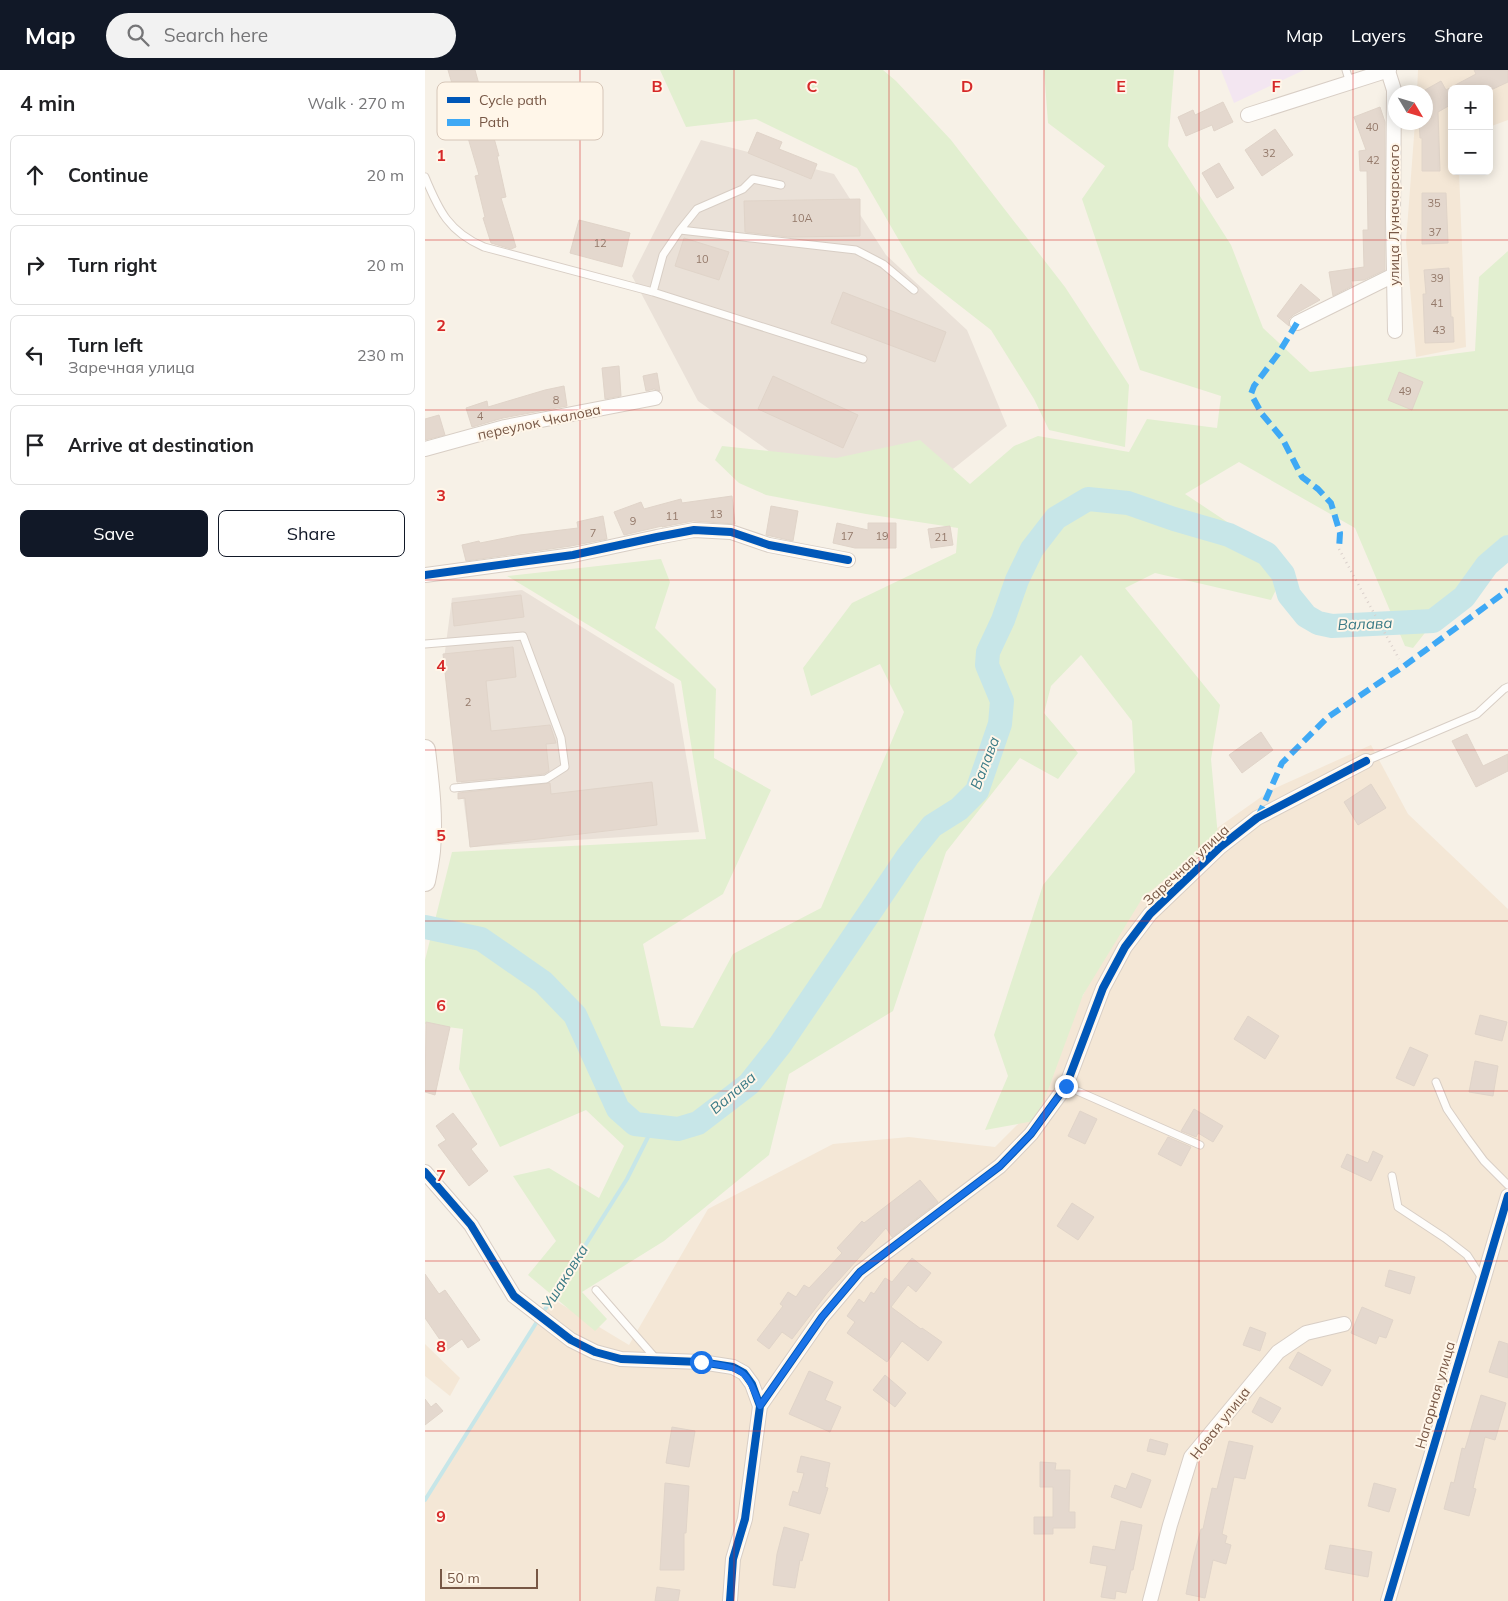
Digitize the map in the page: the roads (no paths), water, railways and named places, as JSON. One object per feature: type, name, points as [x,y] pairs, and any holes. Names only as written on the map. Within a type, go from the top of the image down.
[{"type":"main road","points":[[425,750],[431,822],[430,851],[425,881]]},
{"type":"street","name":"улица Луначарского","points":[[1247,115],[1348,76],[1389,70],[1394,90],[1395,331]]},
{"type":"street","points":[[1297,323],[1394,275]]},
{"type":"street","name":"переулок Чкалова","points":[[425,449],[505,427],[655,398]]},
{"type":"street","points":[[425,575],[573,555],[695,530],[731,532],[769,545],[848,560]]},
{"type":"street","name":"Заречная улица","points":[[730,1601],[733,1559],[745,1519],[760,1406],[822,1317],[860,1272],[1000,1166],[1031,1134],[1066,1086],[1103,988],[1125,947],[1150,914],[1220,848],[1257,818],[1366,761]]},
{"type":"street","points":[[425,1172],[471,1225],[515,1296],[571,1340],[595,1352],[621,1359],[701,1362],[733,1367],[743,1373],[752,1384],[760,1406]]},
{"type":"street","name":"Нагорная улица","points":[[1388,1601],[1508,1196]]},
{"type":"street","name":"Новая улица","points":[[1151,1601],[1170,1525],[1191,1457],[1278,1352],[1305,1333],[1344,1324]]},
{"type":"lane","points":[[425,176],[437,207],[453,228],[470,241],[484,247],[653,292],[863,359]]},
{"type":"lane","points":[[653,292],[663,254],[697,209],[743,189],[753,179],[781,185]]},
{"type":"lane","points":[[680,230],[856,250],[883,264],[914,290]]},
{"type":"lane","points":[[425,644],[523,636],[561,738],[565,767],[546,779],[455,788]]},
{"type":"lane","points":[[1366,761],[1477,714],[1508,687]]},
{"type":"lane","points":[[1436,1082],[1447,1109],[1462,1131],[1483,1161],[1508,1185]]},
{"type":"lane","points":[[1066,1086],[1200,1145]]},
{"type":"lane","points":[[1392,1176],[1398,1207],[1467,1255],[1483,1278]]},
{"type":"lane","points":[[596,1290],[658,1361]]},
{"type":"waterway","name":"Валава","points":[[425,927],[481,939],[543,982],[575,1015],[618,1109],[635,1124],[678,1129],[698,1123],[749,1084],[780,1045],[908,856],[932,826],[959,809],[977,791],[1000,724],[1002,701],[987,665],[988,652],[1003,620],[1017,580],[1032,549],[1056,518],[1088,499],[1128,503],[1229,535],[1267,554],[1283,574],[1289,595],[1306,616],[1318,623],[1332,626],[1433,621],[1464,597],[1487,565],[1508,547]]},
{"type":"waterway","name":"Ушаковка","points":[[542,1314],[627,1179],[653,1127]]},
{"type":"waterway","name":"Ушаковка","points":[[425,1500],[538,1320]]}]
